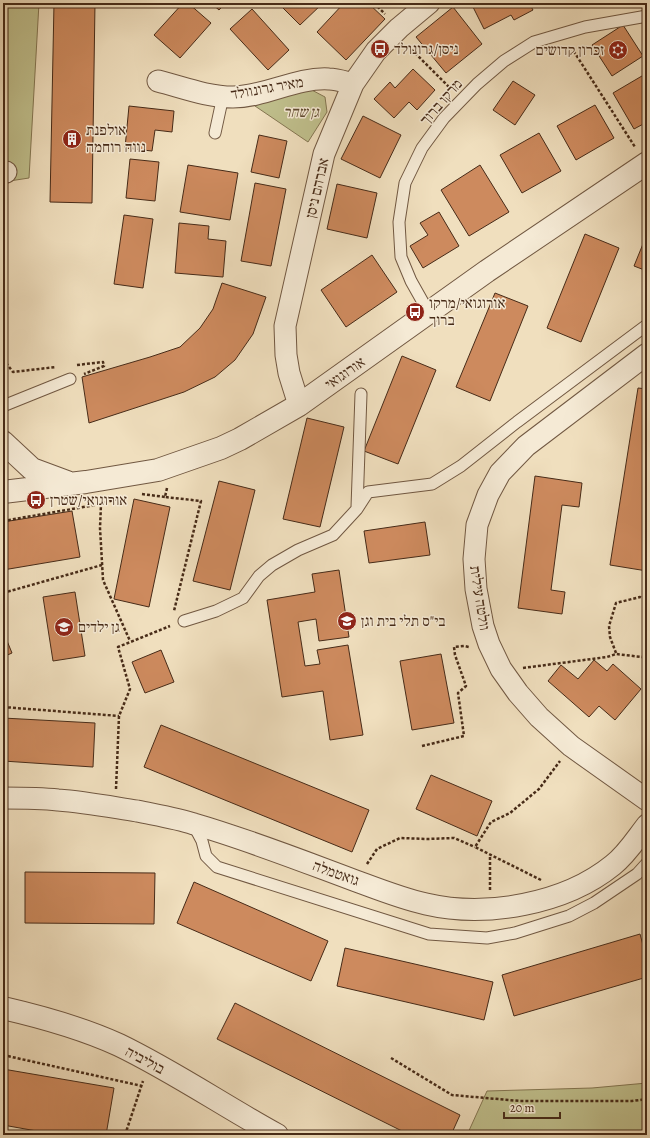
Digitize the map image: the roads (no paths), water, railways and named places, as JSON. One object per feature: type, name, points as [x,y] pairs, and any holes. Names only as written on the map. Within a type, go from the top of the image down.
[{"type":"street","name":"אברהם ניסן","points":[[299,405],[288,373],[286,355],[286,326],[324,154],[353,84],[376,51],[394,33],[429,3]]},
{"type":"street","name":"מאיר גרונוולד","points":[[158,81],[210,95],[234,97],[260,93],[317,80],[329,79],[353,84]]},
{"type":"street","name":"אורוגואי","points":[[3,492],[72,484],[158,470],[240,440],[299,405],[487,271],[646,163]]},
{"type":"street","name":"וולטה עילית","points":[[647,354],[526,446],[500,473],[488,495],[477,525],[474,559],[476,589],[482,622],[489,644],[501,670],[518,693],[539,717],[571,746],[647,800]]},
{"type":"street","points":[[3,442],[32,470],[72,484]]},
{"type":"street","name":"גואטמלה","points":[[3,798],[59,800],[115,808],[193,823],[247,840],[397,896],[452,909],[509,907],[545,900],[567,892],[592,879],[614,864],[629,849],[647,826]]},
{"type":"street","name":"בוליביה","points":[[3,1008],[60,1023],[118,1045],[277,1135]]},
{"type":"lane","name":"מרקו ברוך","points":[[429,313],[411,281],[401,257],[399,222],[405,183],[422,148],[444,118],[477,84],[504,61],[534,42],[585,27],[647,16]]},
{"type":"lane","points":[[215,133],[223,96]]},
{"type":"lane","points":[[184,621],[216,611],[243,598],[259,576],[272,565],[298,550],[333,535],[357,508],[368,492],[432,484],[461,466],[523,417],[647,325]]},
{"type":"lane","points":[[3,406],[70,379]]},
{"type":"lane","points":[[357,508],[361,394]]},
{"type":"lane","points":[[193,823],[202,840],[206,856],[217,867],[429,934],[487,938],[537,927],[569,916],[594,903],[637,874],[647,863]]},
{"type":"place","name":"ניסן/גרונולד","points":[[380,49]]},
{"type":"place","name":"זכרון קדושים","points":[[618,50]]},
{"type":"place","name":"אולפנת נווה רוחמה","points":[[72,139]]},
{"type":"place","name":"אורוגואי/מרקו ברוך","points":[[415,312]]},
{"type":"place","name":"אורוגואי/שטרן","points":[[36,500]]},
{"type":"place","name":"בי\"ס תלי בית וגן","points":[[347,621]]},
{"type":"place","name":"גן ילדים","points":[[64,627]]},
{"type":"park label","name":"גן שחר","points":[[301,112]]}]
